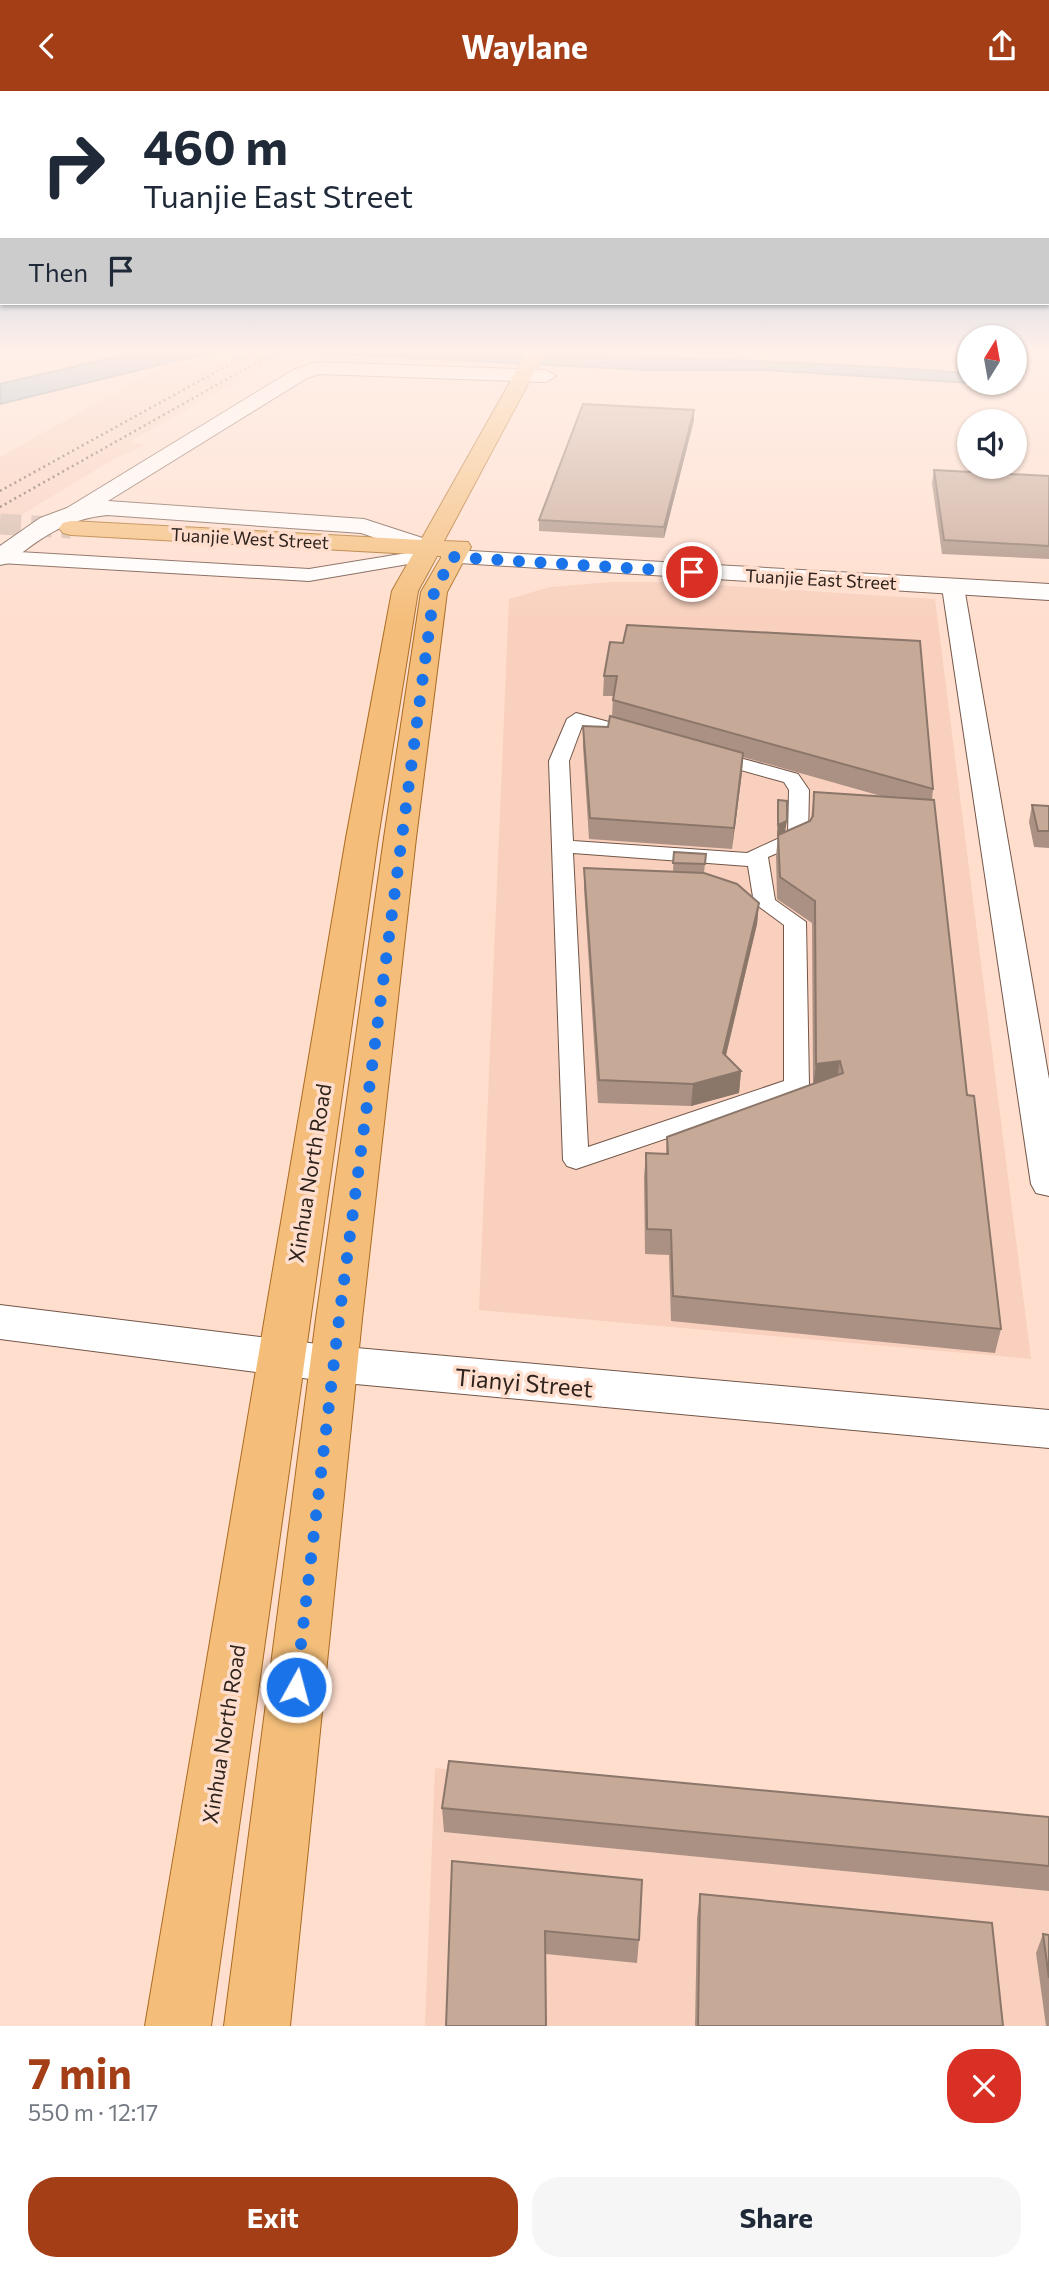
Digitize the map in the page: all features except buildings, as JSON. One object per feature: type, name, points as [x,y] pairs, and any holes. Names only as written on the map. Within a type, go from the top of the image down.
[{"type":"main road","name":"Xinhua North Road","points":[[178,2026],[362,838],[405,591],[441,552],[499,442]]},
{"type":"main road","name":"Tuanjie West Street","points":[[72,524],[441,552]]},
{"type":"main road","name":"Xinhua North Road","points":[[257,2026],[334,1364],[441,552]]},
{"type":"street","points":[[1,557],[53,517],[72,524],[196,442]]},
{"type":"street","points":[[1,557],[309,575],[441,552]]},
{"type":"street","name":"Tuanjie East Street","points":[[441,552],[1049,583]]},
{"type":"street","name":"Tuanjie East Street","points":[[441,552],[1049,592]]},
{"type":"street","points":[[953,587],[1049,1184]]},
{"type":"street","points":[[576,719],[791,778],[799,790],[798,837],[757,854],[753,886],[765,903],[795,922],[797,1085],[576,1160],[562,846],[559,761],[576,719]]},
{"type":"street","points":[[562,846],[757,860]]},
{"type":"street","points":[[564,879],[590,880]]},
{"type":"street","name":"Tianyi Street","points":[[0,1322],[334,1364],[1049,1429]]},
{"type":"shaded area","points":[[26,442],[136,442],[146,445],[112,460],[0,528],[0,457]]},
{"type":"shaded area","points":[[610,582],[670,582],[935,599],[1031,1359],[479,1310],[509,599],[550,587]]},
{"type":"shaded area","points":[[435,1768],[1049,1830],[1049,2026],[425,2026]]},
{"type":"tunnel","points":[[0,524],[71,528]]},
{"type":"railway","points":[[0,491],[88,442]]},
{"type":"railway","points":[[0,507],[115,442]]},
{"type":"route","points":[[296,1687],[339,1319],[434,592],[453,557],[692,572]]}]
